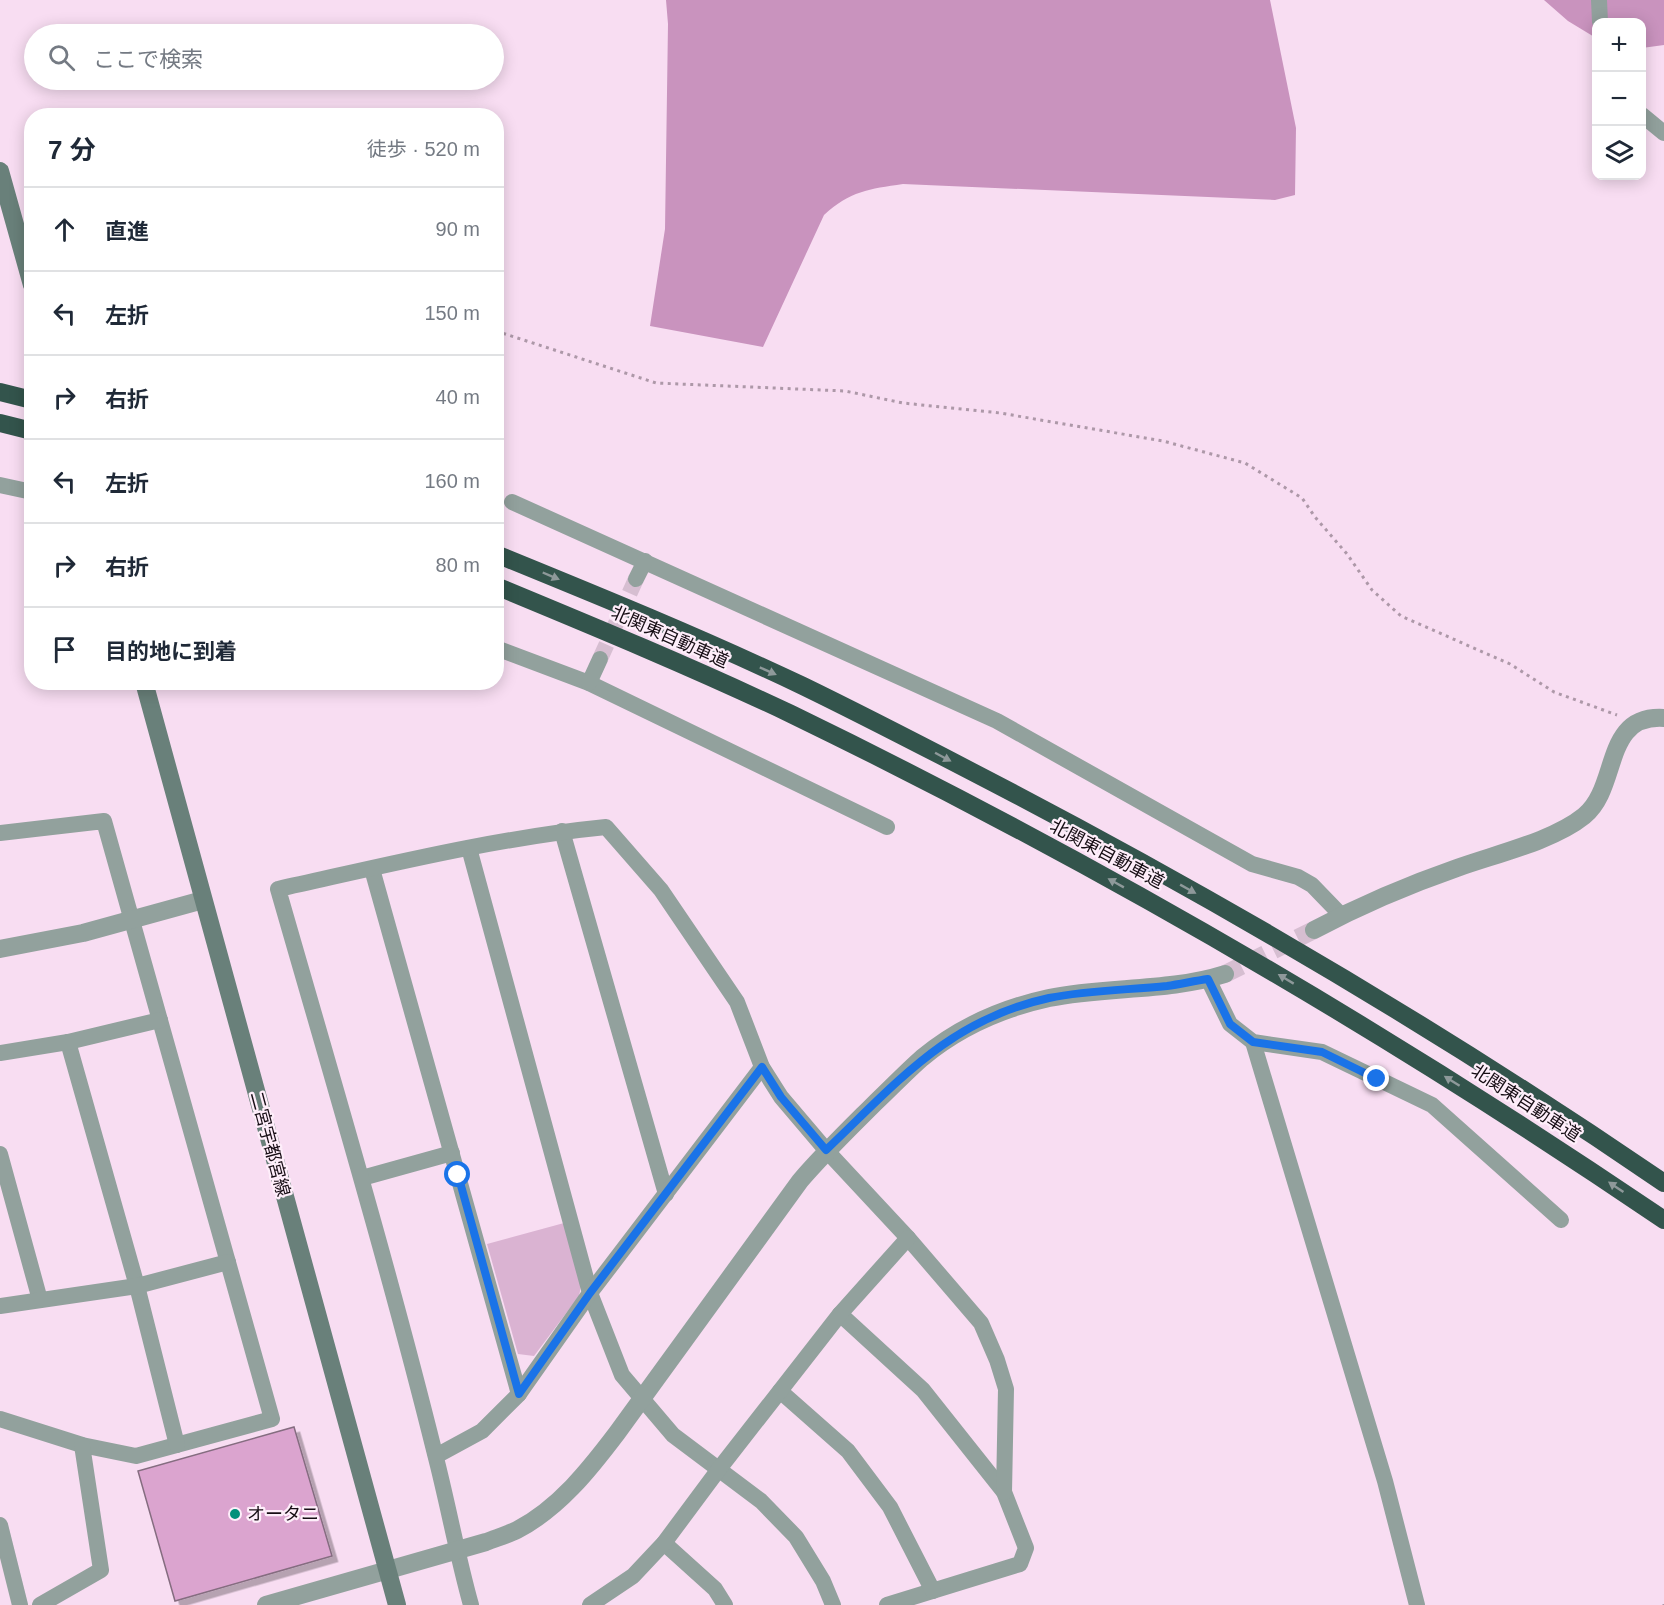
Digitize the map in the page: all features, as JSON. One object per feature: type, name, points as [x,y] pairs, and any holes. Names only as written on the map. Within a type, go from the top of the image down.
[{"type":"highway","points":[[0,392],[24,398]]},
{"type":"highway","points":[[0,423],[24,429]]},
{"type":"highway","name":"北関東自動車道","points":[[504,557],[642,614],[802,686],[1103,840],[1263,931],[1414,1021],[1566,1116],[1664,1183]]},
{"type":"highway","name":"北関東自動車道","points":[[504,589],[638,645],[789,714],[1084,865],[1236,949],[1402,1049],[1551,1143],[1664,1220]]},
{"type":"main road","points":[[0,171],[24,256]]},
{"type":"main road","name":"二宮宇都宮線","points":[[146,690],[397,1605]]},
{"type":"street","points":[[1599,0],[1600,18]]},
{"type":"street","points":[[1646,119],[1664,133]]},
{"type":"street","points":[[0,485],[24,490]]},
{"type":"street","points":[[512,502],[997,721],[1252,864],[1298,877],[1312,885],[1341,915]]},
{"type":"street","points":[[636,579],[645,561]]},
{"type":"street","points":[[504,651],[589,682],[887,827]]},
{"type":"street","points":[[589,682],[600,659]]},
{"type":"street","points":[[1314,930],[1341,915],[1408,885],[1553,834],[1585,815],[1599,798],[1624,732],[1640,721],[1664,718]]},
{"type":"street","points":[[0,833],[104,821],[272,1419],[136,1456],[82,1445],[0,1419]]},
{"type":"street","points":[[471,1605],[456,1551],[436,1456],[362,1178],[278,889],[469,848],[562,831],[606,827],[661,890],[737,1002],[762,1067],[781,1097],[981,1323],[997,1360],[1006,1389],[1004,1492]]},
{"type":"street","points":[[562,831],[666,1194]]},
{"type":"street","points":[[469,848],[590,1293],[622,1375],[673,1435],[761,1501],[796,1537],[823,1581],[833,1605]]},
{"type":"street","points":[[372,868],[519,1394]]},
{"type":"street","points":[[0,949],[83,933],[202,900]]},
{"type":"street","points":[[266,1605],[456,1551],[516,1530],[538,1516],[563,1496],[591,1467],[800,1181],[826,1150],[924,1057],[977,1022],[1048,999],[1096,992],[1169,986],[1216,976],[1230,1024],[1253,1042],[1322,1052],[1432,1106],[1562,1220]]},
{"type":"street","points":[[0,1053],[68,1042],[160,1020]]},
{"type":"street","points":[[68,1042],[137,1286],[177,1445]]},
{"type":"street","points":[[1253,1042],[1382,1470],[1417,1605]]},
{"type":"street","points":[[436,1456],[482,1431],[519,1394],[590,1293],[762,1067]]},
{"type":"street","points":[[362,1178],[452,1153]]},
{"type":"street","points":[[0,1154],[40,1300]]},
{"type":"street","points":[[594,1604],[633,1576],[664,1543],[840,1314],[908,1238]]},
{"type":"street","points":[[0,1306],[137,1286],[228,1262]]},
{"type":"street","points":[[840,1314],[923,1390],[1004,1492],[1026,1548],[1020,1564],[887,1605]]},
{"type":"street","points":[[780,1391],[848,1451],[890,1507],[933,1591]]},
{"type":"street","points":[[40,1605],[101,1570],[82,1445]]},
{"type":"street","points":[[0,1525],[20,1605]]},
{"type":"street","points":[[664,1543],[715,1589],[725,1605]]},
{"type":"path","points":[[504,334],[656,383],[845,391],[903,403],[1000,413],[1152,439],[1245,463],[1302,498],[1347,554],[1372,590],[1401,616],[1510,664],[1554,692],[1616,715],[1640,721]]},
{"type":"shaded area","points":[[666,0],[1270,0],[1296,128],[1295,195],[1275,200],[903,184],[860,192],[833,207],[824,215],[763,347],[650,326],[665,229],[668,24]]},
{"type":"shaded area","points":[[1544,0],[1664,0],[1664,45],[1646,47],[1646,18],[1592,18],[1592,36],[1568,21]]},
{"type":"shaded area","points":[[564,1223],[582,1281],[579,1296],[534,1356],[518,1354],[487,1244]]},
{"type":"building","name":"オータニ","points":[[294,1427],[332,1556],[175,1601],[138,1471]]},
{"type":"tunnel","points":[[600,659],[636,579]]},
{"type":"tunnel","points":[[1225,974],[1314,930]]},
{"type":"place","name":"オータニ","points":[[235,1514]]},
{"type":"route","points":[[458,1175],[519,1394],[590,1293],[762,1067],[781,1097],[826,1150],[924,1057],[977,1022],[1048,999],[1096,992],[1169,986],[1208,979],[1230,1024],[1253,1042],[1322,1052],[1377,1079]]}]
